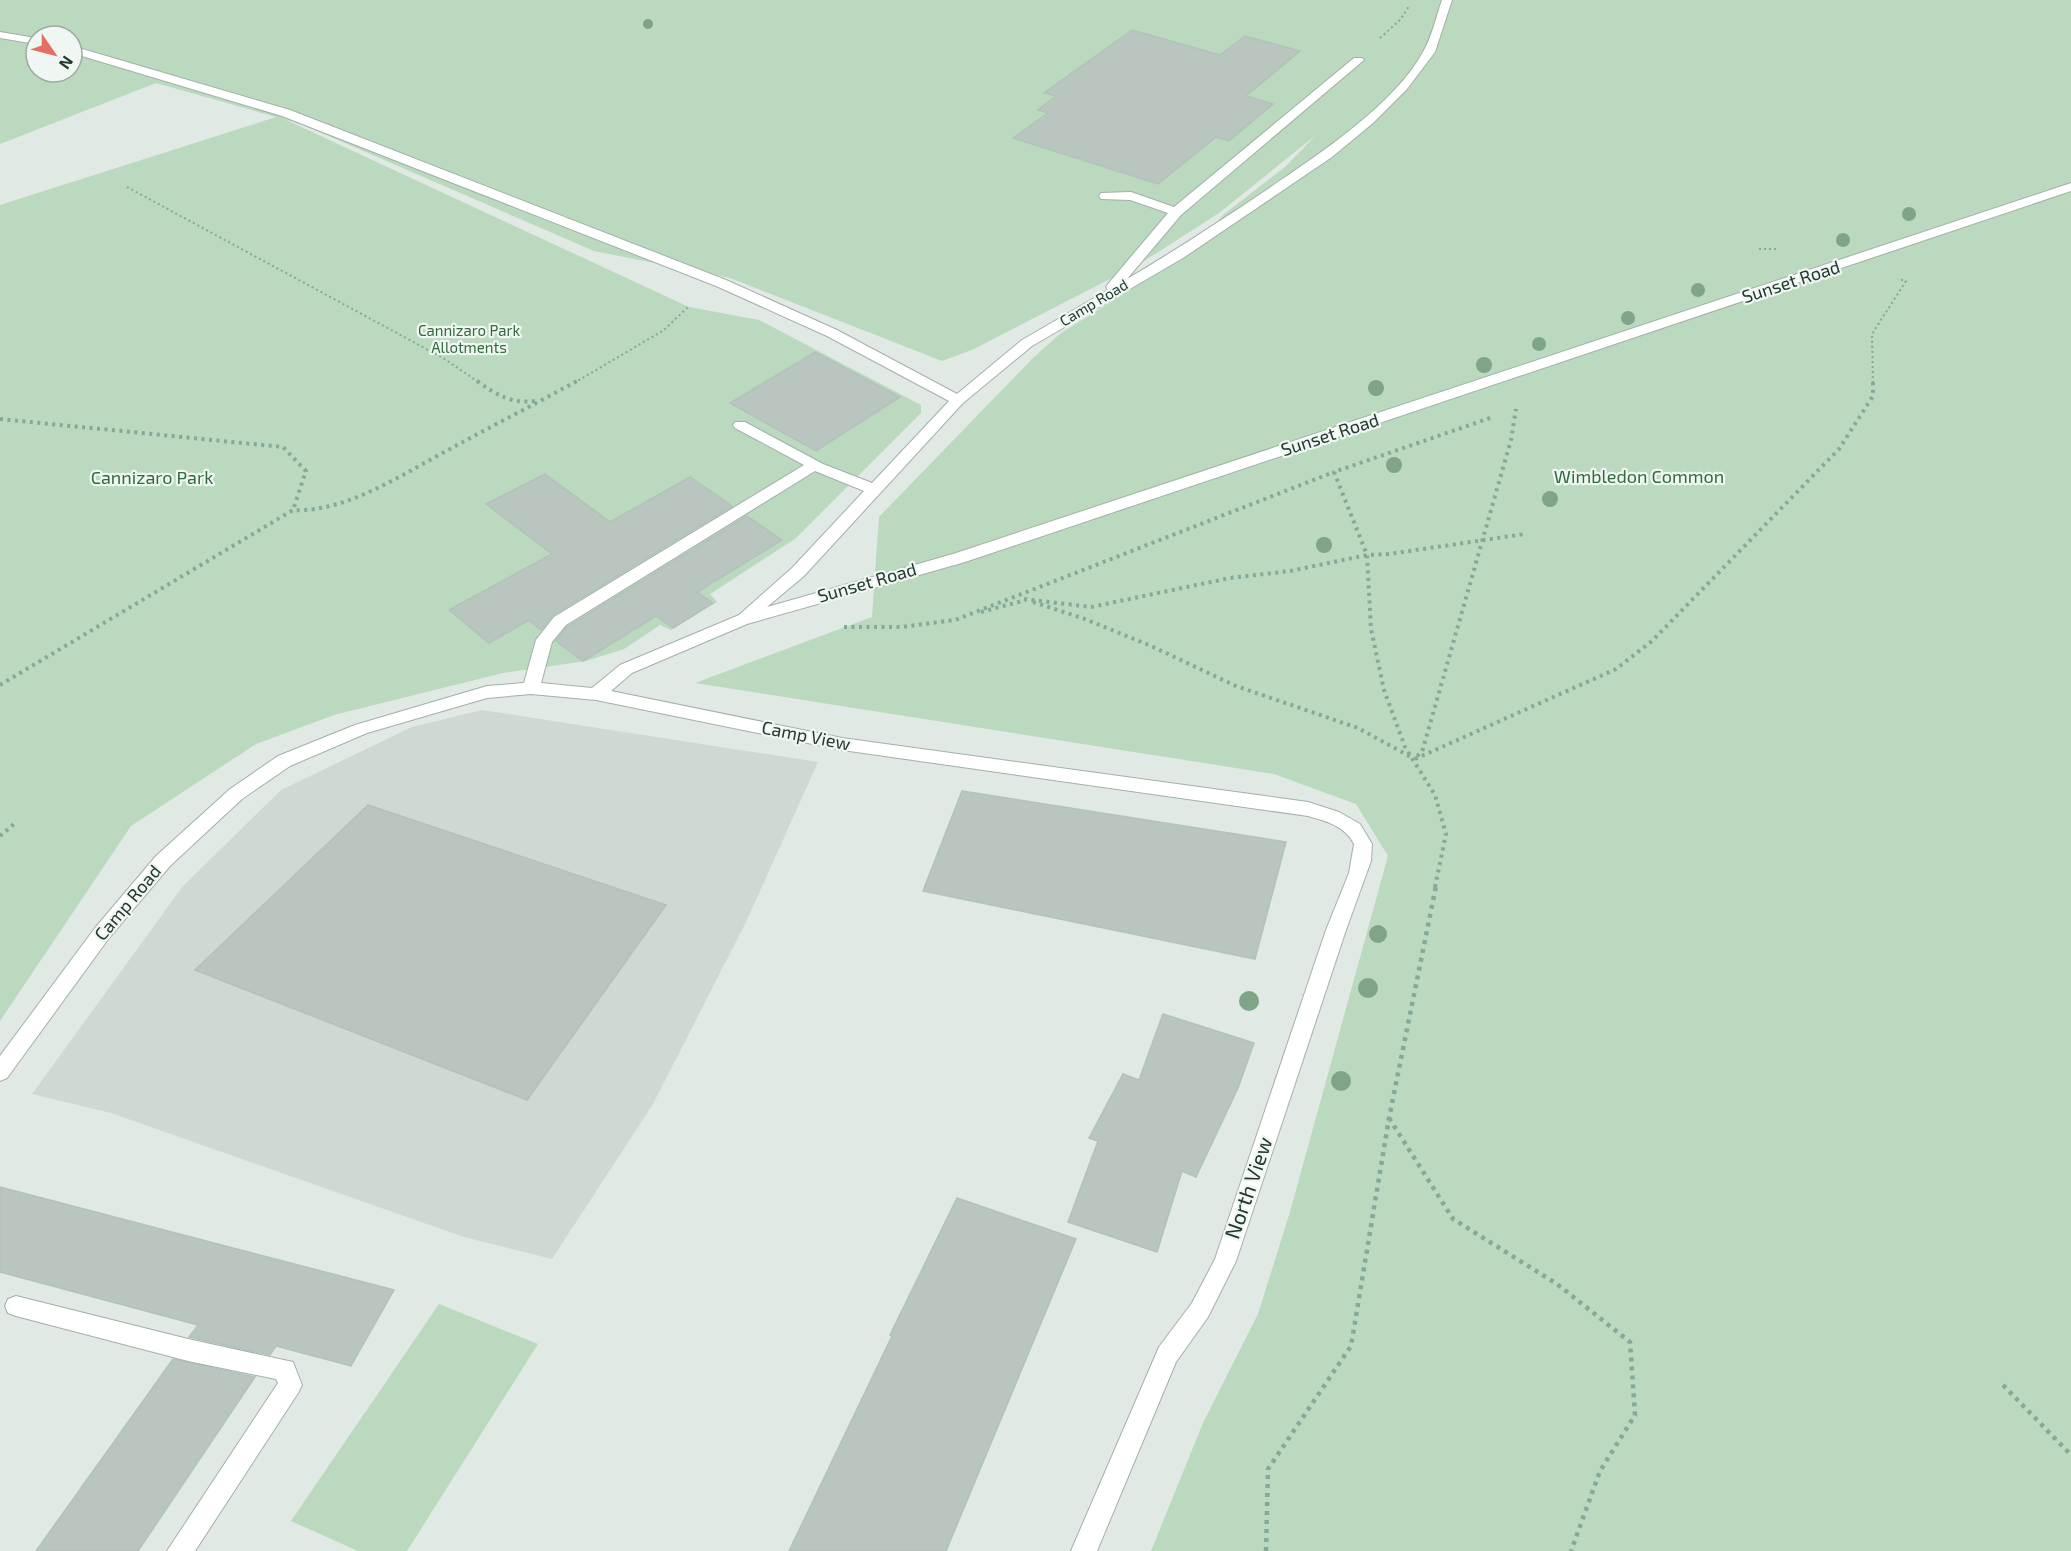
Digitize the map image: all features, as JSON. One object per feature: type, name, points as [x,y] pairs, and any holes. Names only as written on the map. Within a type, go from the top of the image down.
[{"type":"street","name":"Camp Road","points":[[741,620],[798,572],[958,400],[1027,343],[1178,255],[1328,154],[1369,120],[1403,87],[1429,52],[1448,0]]},
{"type":"street","points":[[0,35],[24,39]]},
{"type":"street","points":[[84,53],[285,113],[722,283],[832,333],[958,400]]},
{"type":"street","points":[[1106,295],[1176,212],[1358,60]]},
{"type":"street","name":"Sunset Road","points":[[596,694],[626,669],[741,620],[958,558],[2071,187]]},
{"type":"street","points":[[1105,196],[1131,196],[1176,212]]},
{"type":"street","points":[[740,425],[815,465],[875,490]]},
{"type":"street","points":[[531,688],[544,640],[560,621],[815,465]]},
{"type":"street","name":"Camp View","points":[[284,761],[361,729],[431,707],[487,692],[531,688],[596,694],[842,744],[1308,809],[1338,818]]},
{"type":"street","name":"Camp Road","points":[[0,1072],[102,933],[163,861],[236,794],[284,761]]},
{"type":"street","name":"North View","points":[[1084,1551],[1167,1355],[1200,1310],[1225,1261],[1338,924],[1361,866],[1364,845],[1354,830],[1338,818]]},
{"type":"street","points":[[16,1306],[188,1350],[285,1370],[290,1385],[180,1551]]},
{"type":"path","points":[[1358,60],[1401,19],[1412,0]]},
{"type":"path","points":[[127,187],[443,358],[503,399],[521,403],[539,400]]},
{"type":"path","points":[[1415,759],[1616,669],[1652,641],[1839,449],[1873,396],[1872,334],[1906,281]]},
{"type":"path","points":[[0,685],[293,510],[312,511],[346,501],[606,366],[664,330],[689,307],[722,283]]},
{"type":"path","points":[[1505,413],[1527,405]]},
{"type":"path","points":[[1415,759],[1422,752],[1511,440],[1516,409]]},
{"type":"path","points":[[955,620],[1334,472],[1495,417]]},
{"type":"path","points":[[0,419],[283,447],[306,471],[293,510]]},
{"type":"path","points":[[1266,1551],[1268,1469],[1351,1346],[1389,1118],[1446,834],[1435,795],[1415,759],[1405,747],[1384,690],[1371,629],[1368,555],[1334,472]]},
{"type":"path","points":[[836,627],[901,627],[955,620],[1024,599],[1091,608],[1230,578],[1290,571],[1368,555],[1525,534]]},
{"type":"path","points":[[1024,599],[1085,619],[1151,646],[1236,687],[1358,728],[1415,759]]},
{"type":"path","points":[[0,836],[14,824]]},
{"type":"path","points":[[1389,1118],[1453,1220],[1557,1284],[1630,1342],[1635,1415],[1600,1471],[1571,1551]]},
{"type":"path","points":[[2002,1385],[2071,1455]]},
{"type":"shaded area","points":[[482,710],[818,762],[746,922],[653,1104],[552,1259],[464,1237],[111,1113],[32,1094],[183,886],[281,790],[412,727]]},
{"type":"green space","name":"Wimbledon Common","points":[[0,0],[2071,0],[2071,1551],[1151,1551],[1203,1423],[1258,1314],[1290,1212],[1388,856],[1356,804],[1274,774],[695,683],[872,617],[879,517],[1033,358],[1061,333],[1186,255],[1223,215],[1285,167],[1316,135],[1219,213],[1141,263],[974,349],[942,361],[730,278],[594,251],[308,127],[282,118],[689,307],[759,320],[921,405],[921,413],[795,539],[710,594],[717,602],[671,630],[660,625],[624,649],[586,661],[503,673],[334,715],[256,744],[131,826],[0,1021],[0,205],[276,117],[156,83],[0,144]]},
{"type":"green space","points":[[439,1304],[538,1344],[407,1551],[358,1551],[291,1521]]},
{"type":"building","points":[[1132,30],[1220,55],[1245,36],[1300,51],[1246,96],[1273,104],[1229,141],[1216,137],[1158,184],[1013,138],[1048,113],[1038,110],[1056,96],[1044,93]]},
{"type":"building","points":[[815,352],[900,397],[816,451],[730,403]]},
{"type":"building","points":[[545,474],[610,522],[690,477],[732,506],[553,615],[541,630],[529,620],[489,643],[449,610],[552,554],[486,504]]},
{"type":"building","points":[[747,516],[782,540],[697,592],[713,603],[673,628],[656,616],[583,661],[556,641],[567,627]]},
{"type":"building","points":[[962,791],[1286,842],[1255,959],[923,891]]},
{"type":"building","points":[[368,805],[666,905],[527,1100],[195,970]]},
{"type":"building","points":[[1163,1014],[1254,1043],[1238,1088],[1196,1177],[1182,1171],[1157,1252],[1068,1222],[1098,1141],[1089,1138],[1123,1074],[1139,1080]]},
{"type":"building","points":[[0,1187],[394,1290],[351,1366],[276,1346],[270,1355],[189,1337],[198,1325],[0,1272]]},
{"type":"building","points":[[957,1198],[1076,1239],[946,1551],[789,1551],[892,1336],[890,1335]]},
{"type":"building","points":[[173,1359],[255,1377],[138,1551],[36,1551]]},
{"type":"park label","name":"Cannizaro Park Allotments","points":[[469,340]]},
{"type":"park label","name":"Cannizaro Park","points":[[152,478]]}]
